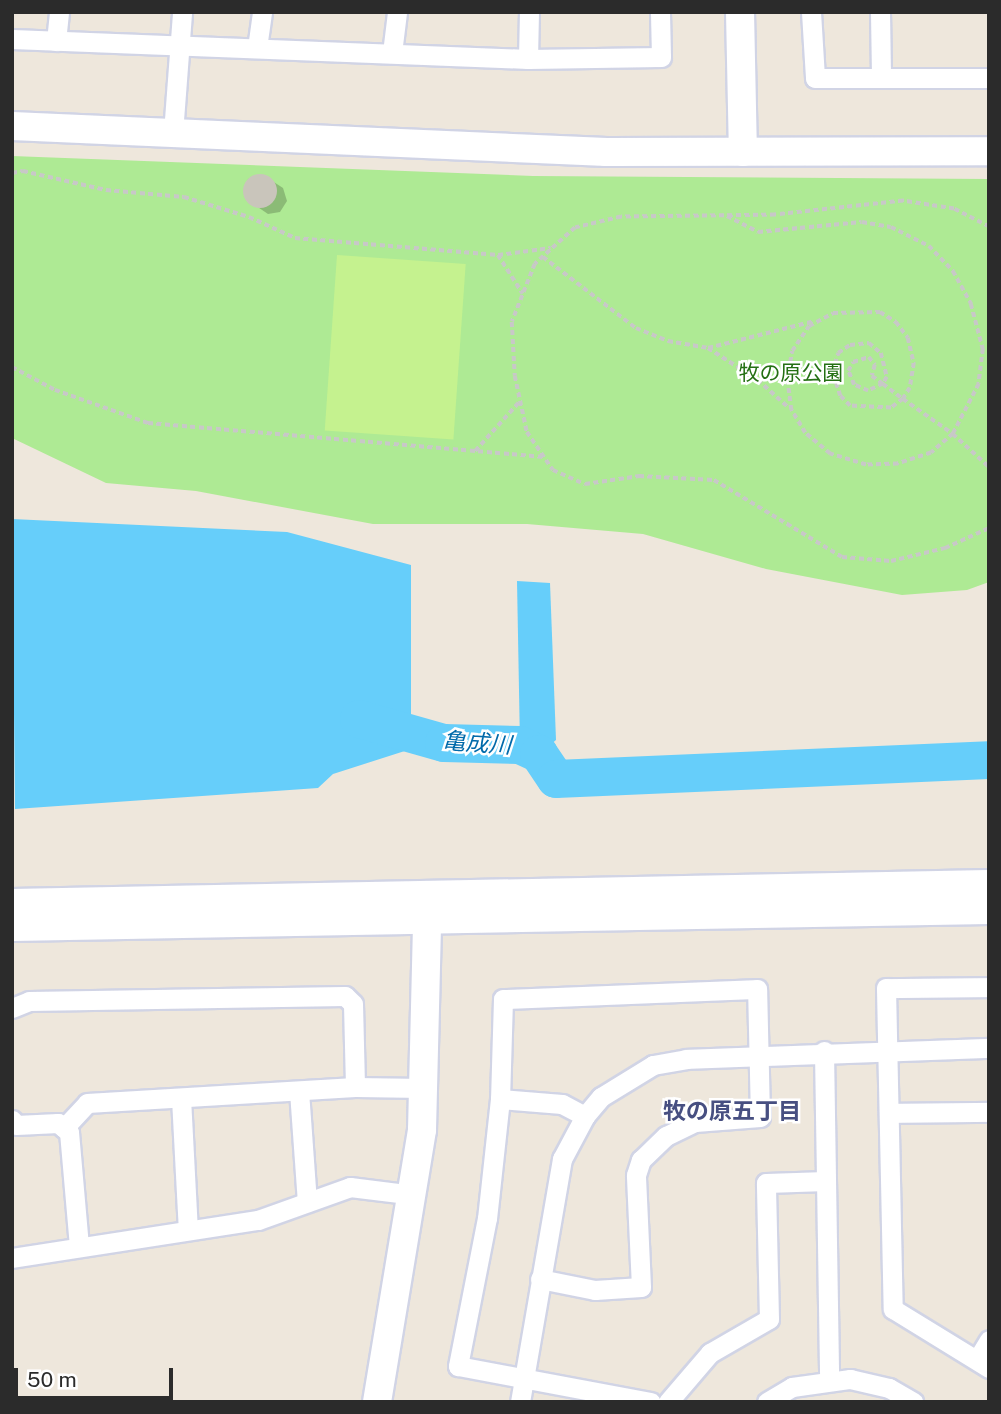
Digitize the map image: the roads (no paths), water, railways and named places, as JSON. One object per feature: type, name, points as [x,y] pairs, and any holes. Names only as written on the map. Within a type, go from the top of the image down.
[{"type":"street","points":[[56,41],[59,12]]},
{"type":"street","points":[[173,134],[177,45],[182,12]]},
{"type":"street","points":[[257,48],[262,12]]},
{"type":"street","points":[[392,53],[397,12]]},
{"type":"street","points":[[528,59],[529,12]]},
{"type":"street","points":[[12,39],[528,59],[661,57],[660,12]]},
{"type":"street","points":[[740,12],[743,152]]},
{"type":"street","points":[[811,12],[815,78],[989,78]]},
{"type":"street","points":[[880,12],[881,77]]},
{"type":"street","points":[[12,126],[606,152],[989,151]]},
{"type":"street","points":[[12,903],[989,884]]},
{"type":"street","points":[[12,927],[989,911]]},
{"type":"street","points":[[377,1402],[414,1195],[424,1088],[426,919]]},
{"type":"street","points":[[989,987],[886,988],[893,1309],[983,1364],[989,1340]]},
{"type":"street","points":[[540,1279],[595,1290],[641,1287],[636,1175],[641,1160],[666,1136],[695,1122],[760,1117],[757,989],[503,999],[500,1099],[487,1218],[458,1366],[651,1402]]},
{"type":"street","points":[[12,1008],[29,1002],[345,996],[354,1004],[355,1087]]},
{"type":"street","points":[[520,1402],[562,1159],[585,1116],[601,1097],[653,1065],[757,1053],[989,1048]]},
{"type":"street","points":[[824,1051],[829,1380]]},
{"type":"street","points":[[64,1128],[87,1103],[355,1087],[424,1088]]},
{"type":"street","points":[[299,1091],[307,1202]]},
{"type":"street","points":[[181,1097],[188,1230]]},
{"type":"street","points":[[500,1099],[562,1104],[585,1116]]},
{"type":"street","points":[[889,1114],[989,1112]]},
{"type":"street","points":[[12,1120],[16,1125],[51,1122],[64,1128],[72,1139],[79,1246]]},
{"type":"street","points":[[668,1402],[710,1353],[769,1319],[766,1183],[826,1181]]},
{"type":"street","points":[[12,1258],[258,1220],[351,1187],[414,1195]]},
{"type":"street","points":[[767,1402],[792,1387],[850,1379],[889,1388],[912,1402]]},
{"type":"water","points":[[12,519],[287,532],[411,565],[411,749],[333,774],[318,788],[15,809]]},
{"type":"water","points":[[517,581],[550,583],[556,740],[539,754],[520,745]]},
{"type":"waterway","name":"亀成川","points":[[359,719],[444,743],[520,745],[539,754],[556,779],[989,760]]},
{"type":"district","name":"牧の原五丁目","points":[[732,1111]]},
{"type":"park label","name":"牧の原公園","points":[[791,373]]}]
